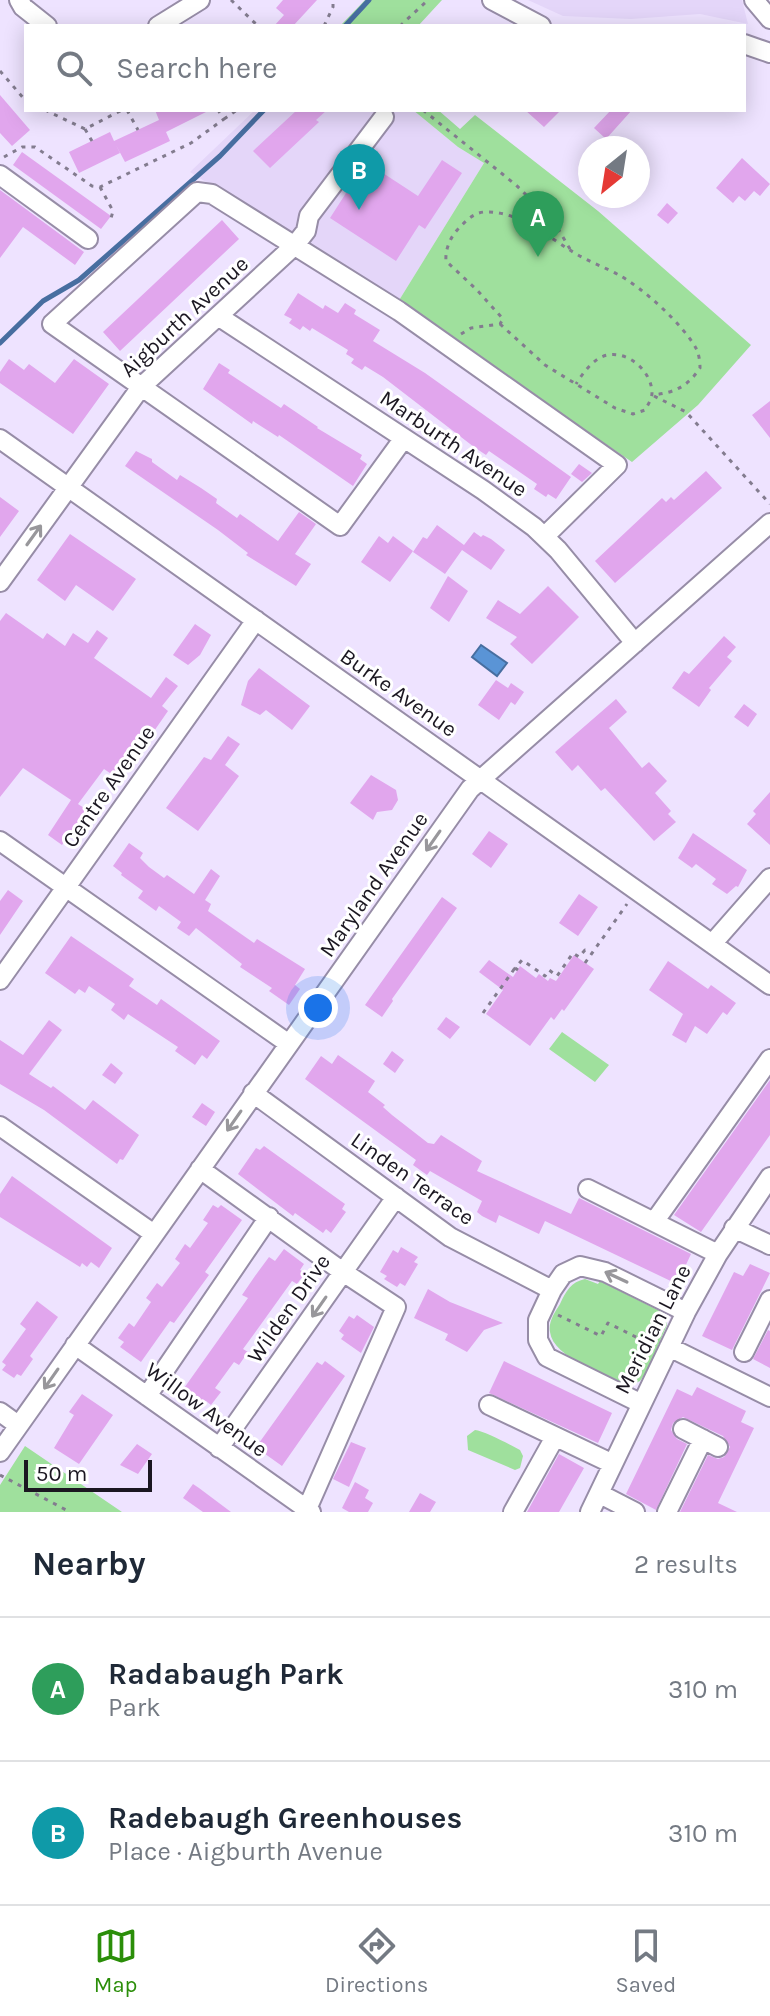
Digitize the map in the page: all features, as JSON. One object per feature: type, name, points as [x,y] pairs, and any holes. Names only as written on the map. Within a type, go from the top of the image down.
[{"type":"street","points":[[19,0],[44,24]]},
{"type":"street","points":[[161,24],[200,0]]},
{"type":"street","points":[[492,0],[537,24]]},
{"type":"street","points":[[754,0],[770,19]]},
{"type":"street","points":[[746,45],[770,53]]},
{"type":"street","name":"Aigburth Avenue","points":[[1,579],[141,387],[295,245],[306,231],[309,216],[384,117]]},
{"type":"street","points":[[0,175],[88,239]]},
{"type":"street","points":[[404,438],[340,526],[52,324],[197,192],[212,194],[399,311],[617,465],[545,536]]},
{"type":"street","name":"Marburth Avenue","points":[[218,316],[496,499],[545,536],[635,643]]},
{"type":"street","name":"Burke Avenue","points":[[0,439],[770,985]]},
{"type":"street","name":"Maryland Avenue","points":[[0,1452],[470,789],[770,523]]},
{"type":"street","name":"Centre Avenue","points":[[0,980],[256,620]]},
{"type":"street","points":[[0,841],[289,1044]]},
{"type":"street","points":[[712,944],[770,878]]},
{"type":"street","points":[[654,1222],[770,1059]]},
{"type":"street","name":"Linden Terrace","points":[[253,1093],[450,1237],[552,1290]]},
{"type":"street","points":[[0,1126],[154,1234]]},
{"type":"street","points":[[200,1169],[396,1307],[309,1511]]},
{"type":"street","name":"Meridian Lane","points":[[590,1512],[640,1403],[661,1346],[686,1312],[734,1228],[770,1177]]},
{"type":"street","points":[[588,1189],[718,1254]]},
{"type":"street","name":"Wilden Drive","points":[[219,1448],[396,1197]]},
{"type":"street","points":[[147,1396],[269,1217]]},
{"type":"street","points":[[734,1228],[770,1245]]},
{"type":"street","points":[[640,1403],[547,1357],[538,1340],[538,1320],[552,1290],[563,1274],[580,1266],[605,1272],[686,1312]]},
{"type":"street","points":[[744,1352],[766,1319],[770,1300]]},
{"type":"street","name":"Willow Avenue","points":[[75,1345],[309,1511]]},
{"type":"street","points":[[661,1346],[770,1397]]},
{"type":"street","points":[[489,1405],[613,1464]]},
{"type":"street","points":[[0,1412],[18,1425]]},
{"type":"street","points":[[667,1512],[710,1443],[683,1429]]},
{"type":"street","points":[[513,1512],[555,1437]]},
{"type":"street","points":[[600,1494],[635,1512]]},
{"type":"path","points":[[231,0],[256,24]]},
{"type":"path","points":[[325,24],[333,0]]},
{"type":"path","points":[[402,24],[428,0]]},
{"type":"path","points":[[0,71],[24,99]]},
{"type":"path","points":[[49,112],[85,129],[92,141]]},
{"type":"path","points":[[85,129],[120,112]]},
{"type":"path","points":[[125,112],[138,130]]},
{"type":"path","points":[[219,112],[224,119]]},
{"type":"path","points":[[0,159],[22,147],[35,147],[92,186],[100,187],[191,143],[234,112]]},
{"type":"path","points":[[426,112],[480,153],[554,222],[572,252]]},
{"type":"path","points":[[100,187],[113,211],[110,222]]},
{"type":"path","points":[[500,324],[503,319],[498,311],[446,261],[445,253],[453,234],[469,218],[484,212],[507,216],[544,232],[572,252],[618,274],[685,333],[698,352],[700,368],[692,380],[679,389],[652,395]]},
{"type":"path","points":[[444,343],[471,328],[500,324]]},
{"type":"path","points":[[500,324],[545,365],[615,408],[633,414],[645,410],[652,395],[649,378],[640,366],[626,357],[609,355],[597,360],[576,384]]},
{"type":"path","points":[[652,395],[686,412],[770,504]]},
{"type":"path","points":[[585,963],[629,902]]},
{"type":"path","points":[[483,1013],[522,960],[545,976],[549,970],[557,976],[573,953],[579,957],[585,950],[592,954]]},
{"type":"path","points":[[544,1308],[601,1336],[608,1323],[661,1346]]},
{"type":"path","points":[[0,1475],[70,1512]]},
{"type":"shaded area","points":[[528,0],[742,0],[748,24],[700,14],[631,19],[563,16]]},
{"type":"shaded area","points":[[253,112],[415,112],[458,147],[484,163],[398,302],[190,172]]},
{"type":"green space","points":[[365,0],[442,0],[420,24],[342,24]]},
{"type":"green space","points":[[415,112],[440,112],[460,129],[475,115],[578,195],[578,208],[598,211],[751,345],[698,405],[632,462],[398,302],[484,163],[458,147]]},
{"type":"green space","points":[[562,1032],[609,1065],[595,1082],[549,1049]]},
{"type":"green space","points":[[585,1279],[598,1284],[600,1281],[664,1313],[667,1325],[640,1381],[629,1386],[596,1371],[571,1358],[553,1341],[550,1328],[554,1314],[570,1288]]},
{"type":"green space","points":[[475,1430],[520,1450],[523,1456],[520,1468],[515,1470],[468,1450],[467,1436]]},
{"type":"green space","points":[[25,1446],[122,1512],[0,1512],[0,1485]]},
{"type":"water","points":[[481,645],[507,663],[497,676],[472,657]]},
{"type":"building","points":[[283,0],[317,0],[295,24],[276,24],[284,15],[276,8]]},
{"type":"building","points":[[0,95],[30,130],[12,146],[0,133]]},
{"type":"building","points":[[156,112],[206,112],[166,132],[170,141],[125,162],[116,145],[120,153],[79,173],[69,152],[110,132],[114,141],[159,120]]},
{"type":"building","points":[[295,112],[325,112],[316,120],[319,122],[270,168],[253,151]]},
{"type":"building","points":[[527,112],[559,112],[544,127]]},
{"type":"building","points":[[609,112],[630,112],[609,136],[603,136],[594,128]]},
{"type":"building","points":[[22,152],[111,216],[101,229],[13,165]]},
{"type":"building","points":[[742,158],[770,184],[760,196],[754,191],[745,201],[739,196],[733,203],[716,188]]},
{"type":"building","points":[[442,160],[462,173],[425,229],[419,225],[396,261],[330,218],[366,162],[418,196]]},
{"type":"building","points":[[0,190],[84,252],[75,265],[23,227],[0,258]]},
{"type":"building","points":[[667,203],[678,213],[668,224],[657,215]]},
{"type":"building","points":[[222,220],[239,239],[120,351],[103,332]]},
{"type":"building","points":[[298,293],[323,309],[325,305],[338,313],[345,303],[356,310],[354,314],[380,330],[373,341],[425,373],[571,477],[556,499],[534,489],[537,484],[489,451],[486,455],[474,447],[383,377],[365,366],[362,370],[351,363],[354,359],[346,354],[348,350],[312,328],[310,331],[303,326],[300,330],[289,323],[292,319],[284,315]]},
{"type":"building","points":[[9,359],[24,370],[29,364],[55,383],[74,359],[109,384],[73,434],[0,383],[0,372]]},
{"type":"building","points":[[219,363],[230,370],[228,373],[281,408],[284,404],[362,455],[360,459],[367,464],[353,486],[279,435],[253,421],[252,424],[203,389]]},
{"type":"building","points":[[770,401],[770,438],[752,415]]},
{"type":"building","points":[[136,451],[152,459],[177,480],[180,475],[201,488],[237,518],[240,514],[278,541],[299,512],[316,524],[295,554],[311,564],[296,586],[246,555],[248,553],[218,530],[125,466]]},
{"type":"building","points":[[579,464],[592,473],[582,482],[571,474]]},
{"type":"building","points":[[706,471],[722,488],[615,583],[595,561],[662,498],[666,502],[671,497],[674,500]]},
{"type":"building","points":[[0,497],[19,511],[0,537]]},
{"type":"building","points":[[437,525],[464,545],[474,532],[491,539],[505,550],[491,570],[462,550],[445,574],[413,552],[423,537],[427,539]]},
{"type":"building","points":[[70,534],[136,579],[113,611],[76,585],[65,601],[37,580]]},
{"type":"building","points":[[379,536],[388,543],[393,536],[413,551],[390,582],[361,562]]},
{"type":"building","points":[[448,576],[468,591],[449,622],[430,608]]},
{"type":"building","points":[[548,586],[579,617],[532,664],[510,644],[517,637],[486,618],[498,600],[520,614]]},
{"type":"building","points":[[6,613],[43,639],[47,633],[65,646],[73,633],[88,643],[97,630],[108,638],[94,658],[151,698],[166,677],[178,686],[162,706],[168,711],[120,780],[104,769],[78,804],[87,810],[62,845],[48,835],[71,800],[23,768],[0,797],[0,621]]},
{"type":"building","points":[[195,624],[211,635],[200,655],[188,665],[173,655]]},
{"type":"building","points":[[724,636],[736,647],[727,657],[732,661],[709,688],[711,690],[699,707],[672,688],[684,671],[689,674]]},
{"type":"building","points":[[259,668],[310,706],[292,730],[266,710],[260,715],[241,705],[248,681]]},
{"type":"building","points":[[496,680],[508,688],[511,683],[524,692],[515,705],[511,702],[499,720],[478,705]]},
{"type":"building","points":[[616,699],[627,712],[609,728],[642,768],[649,762],[667,781],[655,793],[671,811],[668,814],[676,822],[654,841],[605,788],[601,791],[578,765],[572,771],[555,752]]},
{"type":"building","points":[[744,704],[757,714],[748,727],[734,717]]},
{"type":"building","points":[[228,736],[240,744],[225,765],[239,776],[198,831],[166,808],[204,757],[211,760]]},
{"type":"building","points":[[371,775],[396,790],[398,800],[392,810],[377,812],[373,820],[350,803]]},
{"type":"building","points":[[770,792],[770,845],[747,824],[756,814],[753,811]]},
{"type":"building","points":[[489,831],[508,844],[491,868],[472,854]]},
{"type":"building","points":[[693,833],[747,870],[738,887],[727,894],[712,884],[716,879],[696,864],[692,868],[678,858]]},
{"type":"building","points":[[129,843],[143,853],[140,858],[149,867],[164,878],[167,875],[194,894],[211,869],[220,876],[205,900],[211,904],[208,911],[254,943],[257,939],[305,969],[295,985],[300,989],[289,1005],[196,928],[189,936],[177,928],[181,922],[159,906],[156,911],[138,898],[143,891],[113,866]]},
{"type":"building","points":[[8,890],[23,901],[0,935],[0,901]]},
{"type":"building","points":[[579,894],[598,907],[578,936],[559,923]]},
{"type":"building","points":[[442,897],[457,908],[382,1017],[365,1005]]},
{"type":"building","points":[[71,936],[134,979],[129,986],[157,1005],[161,999],[220,1041],[207,1059],[202,1055],[195,1065],[175,1051],[178,1047],[128,1014],[124,1020],[111,1010],[115,1004],[89,986],[85,993],[79,989],[75,994],[45,973]]},
{"type":"building","points":[[574,955],[594,969],[564,1011],[562,1009],[554,1020],[551,1017],[530,1046],[486,1014],[503,990],[479,972],[489,960],[513,977],[520,966],[536,978],[539,974],[548,981],[550,978],[556,981]]},
{"type":"building","points":[[668,961],[708,989],[711,985],[736,1003],[727,1015],[723,1012],[707,1034],[695,1026],[686,1043],[672,1035],[683,1014],[649,990]]},
{"type":"building","points":[[446,1017],[460,1027],[450,1039],[437,1029]]},
{"type":"building","points":[[49,1020],[62,1030],[29,1074],[51,1088],[53,1086],[85,1110],[93,1100],[139,1135],[117,1164],[44,1110],[0,1084],[0,1040],[23,1055]]},
{"type":"building","points":[[392,1051],[404,1060],[395,1073],[383,1064]]},
{"type":"building","points":[[338,1055],[375,1081],[368,1092],[392,1115],[428,1143],[434,1144],[441,1135],[482,1161],[477,1171],[571,1214],[579,1198],[691,1254],[677,1284],[545,1221],[539,1234],[499,1215],[496,1223],[482,1216],[477,1212],[482,1201],[430,1171],[427,1175],[413,1165],[416,1160],[305,1079],[321,1056],[332,1064]]},
{"type":"building","points":[[111,1063],[123,1073],[115,1084],[102,1075]]},
{"type":"building","points":[[770,1080],[770,1135],[701,1232],[674,1215]]},
{"type":"building","points":[[202,1103],[215,1112],[206,1126],[192,1117]]},
{"type":"building","points":[[264,1146],[345,1204],[342,1209],[346,1212],[331,1233],[326,1229],[323,1233],[295,1213],[293,1216],[238,1174],[256,1148],[260,1150]]},
{"type":"building","points":[[12,1176],[112,1248],[99,1268],[91,1262],[87,1267],[82,1263],[80,1267],[0,1217],[0,1194]]},
{"type":"building","points":[[213,1205],[218,1208],[221,1205],[242,1220],[205,1272],[209,1275],[141,1362],[120,1347],[124,1342],[118,1338],[129,1323],[134,1327],[151,1302],[146,1298],[157,1283],[162,1287],[180,1263],[175,1259],[185,1244],[190,1248],[208,1223],[203,1220]]},
{"type":"building","points":[[401,1247],[418,1257],[414,1262],[418,1264],[405,1286],[400,1283],[397,1287],[384,1279],[387,1276],[380,1272],[393,1250],[398,1253]]},
{"type":"building","points":[[284,1249],[304,1264],[300,1270],[305,1273],[297,1284],[292,1281],[243,1349],[248,1352],[239,1365],[234,1362],[215,1388],[221,1392],[211,1405],[206,1401],[203,1406],[182,1391],[248,1298],[242,1295],[255,1276],[269,1257],[275,1261]]},
{"type":"building","points":[[750,1264],[770,1273],[732,1350],[702,1336],[734,1272],[743,1276]]},
{"type":"building","points":[[428,1289],[450,1302],[503,1323],[484,1330],[467,1352],[445,1340],[448,1334],[414,1318]]},
{"type":"building","points":[[37,1301],[58,1317],[30,1356],[33,1359],[21,1376],[17,1374],[14,1378],[2,1370],[6,1365],[2,1362],[26,1329],[20,1324]]},
{"type":"building","points":[[357,1315],[374,1327],[361,1353],[341,1339],[344,1335],[339,1331],[349,1316],[354,1319]]},
{"type":"building","points":[[770,1331],[770,1368],[753,1359]]},
{"type":"building","points":[[325,1361],[345,1376],[282,1466],[261,1451],[264,1447],[259,1443],[317,1362],[322,1365]]},
{"type":"building","points":[[504,1361],[612,1413],[598,1443],[489,1393]]},
{"type":"building","points":[[697,1387],[746,1411],[741,1422],[754,1428],[718,1503],[737,1512],[680,1512],[708,1455],[718,1459],[724,1457],[730,1447],[723,1436],[683,1417],[673,1423],[671,1430],[677,1439],[687,1444],[656,1510],[626,1494],[677,1389],[692,1396]]},
{"type":"building","points":[[82,1394],[113,1415],[79,1464],[54,1448],[74,1415],[69,1412]]},
{"type":"building","points":[[351,1442],[366,1448],[349,1487],[333,1479]]},
{"type":"building","points":[[137,1444],[152,1454],[138,1474],[120,1465]]},
{"type":"building","points":[[559,1454],[584,1468],[559,1512],[527,1512]]},
{"type":"building","points":[[355,1482],[369,1490],[365,1498],[373,1503],[368,1512],[349,1512],[342,1508]]},
{"type":"building","points":[[193,1484],[231,1512],[203,1512],[183,1498]]},
{"type":"building","points":[[420,1493],[436,1502],[430,1512],[409,1512]]},
{"type":"waterway","points":[[347,24],[369,0]]},
{"type":"waterway","points":[[0,343],[43,301],[79,280],[220,156],[262,112]]},
{"type":"place","name":"Radebaugh Greenhouses","points":[[359,210]]},
{"type":"place","name":"Radabaugh Park","points":[[538,257]]}]
